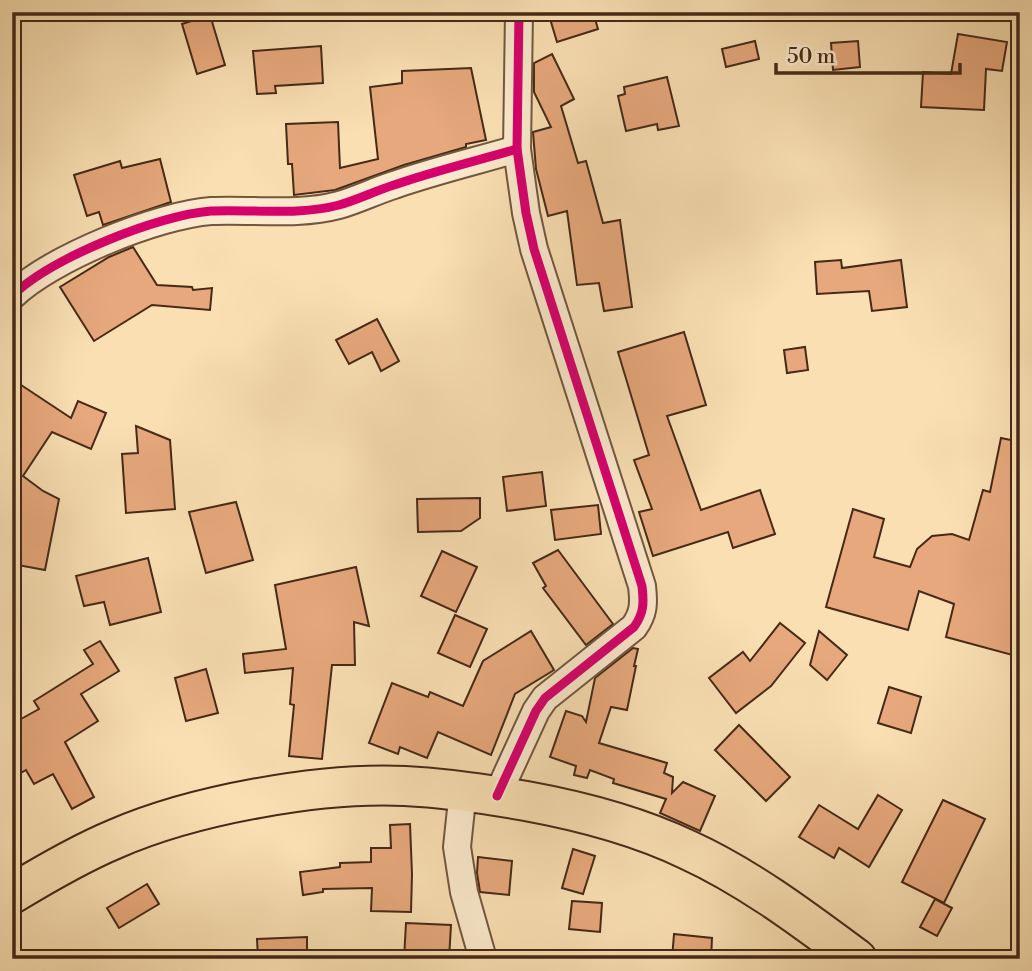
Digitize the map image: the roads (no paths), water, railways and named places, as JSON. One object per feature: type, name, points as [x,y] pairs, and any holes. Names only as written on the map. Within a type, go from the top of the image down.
[{"type":"main road","points":[[12,894],[47,872],[116,838],[187,814],[269,796],[340,788],[402,785],[480,793],[556,807],[607,820],[686,848],[782,903],[857,959]]},
{"type":"street","points":[[483,959],[464,892],[457,847],[480,793],[545,698],[634,627],[642,615],[644,602],[638,573],[534,249],[517,149],[519,12]]},
{"type":"street","points":[[12,296],[56,265],[101,243],[169,219],[209,211],[295,211],[338,206],[395,185],[517,149]]}]
